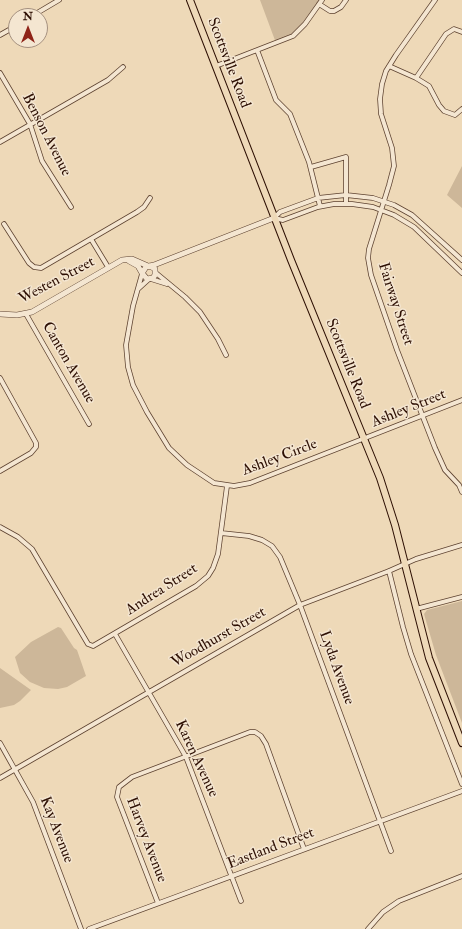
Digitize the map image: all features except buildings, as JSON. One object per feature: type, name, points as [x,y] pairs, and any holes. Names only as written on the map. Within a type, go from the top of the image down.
[{"type":"main road","name":"Scottsville Road","points":[[190,0],[274,218],[385,493],[433,670],[462,743]]},
{"type":"street","points":[[46,8],[59,0]]},
{"type":"street","points":[[216,66],[288,39],[297,33],[321,2],[334,11],[341,7],[346,0]]},
{"type":"street","name":"Fairway Street","points":[[435,0],[417,23],[389,66],[383,79],[380,99],[382,119],[394,157],[392,176],[368,249],[370,269],[397,350],[445,470],[459,485],[462,492]]},
{"type":"street","points":[[416,78],[446,34],[454,29],[462,32]]},
{"type":"street","points":[[257,50],[276,100],[290,114],[310,167],[320,206]]},
{"type":"street","points":[[389,66],[416,78],[429,86],[439,105],[444,111],[455,115],[462,109]]},
{"type":"street","points":[[0,142],[108,80],[122,67]]},
{"type":"street","name":"Benson Avenue","points":[[0,73],[30,124],[42,161],[71,207]]},
{"type":"street","points":[[310,167],[346,157],[346,203]]},
{"type":"street","points":[[142,274],[144,268],[274,218],[280,212],[318,198],[346,195],[384,201],[400,208],[418,219],[462,260]]},
{"type":"street","points":[[4,224],[28,263],[37,268],[53,262],[137,212],[150,198]]},
{"type":"street","points":[[274,218],[283,220],[320,206],[346,203],[382,209],[414,227],[462,273]]},
{"type":"street","points":[[91,239],[108,268]]},
{"type":"street","points":[[124,260],[132,259],[149,266],[168,284],[185,297],[200,312],[218,339],[226,355]]},
{"type":"street","points":[[138,289],[150,279],[167,259]]},
{"type":"street","points":[[124,260],[135,264],[142,274],[150,279],[168,284]]},
{"type":"street","name":"Westen Street","points":[[0,314],[12,316],[26,314],[124,260]]},
{"type":"street","name":"Ashley Circle","points":[[142,274],[133,306],[126,344],[128,367],[133,385],[156,428],[173,453],[187,465],[210,481],[227,486],[250,483],[364,439]]},
{"type":"street","name":"Canton Avenue","points":[[26,314],[89,424]]},
{"type":"street","points":[[0,378],[36,443],[36,447],[31,453],[0,471]]},
{"type":"street","name":"Ashley Street","points":[[364,439],[462,400]]},
{"type":"street","name":"Andrea Street","points":[[0,527],[18,537],[32,549],[90,646],[115,634],[204,580],[213,568],[217,559],[227,486]]},
{"type":"street","name":"Lyda Avenue","points":[[221,533],[253,537],[272,546],[283,562],[391,851]]},
{"type":"street","name":"Woodhurst Street","points":[[0,778],[300,605],[389,571],[404,563],[462,545]]},
{"type":"street","points":[[389,571],[402,626],[411,654],[462,784]]},
{"type":"street","points":[[416,609],[462,597]]},
{"type":"street","name":"Karen Avenue","points":[[115,634],[186,757],[241,902]]},
{"type":"street","points":[[186,757],[250,732],[255,732],[261,736],[276,768],[304,850]]},
{"type":"street","name":"Kay Avenue","points":[[0,743],[35,807],[81,929]]},
{"type":"street","name":"Harvey Avenue","points":[[158,903],[117,797],[117,790],[121,783],[128,779],[186,757]]},
{"type":"street","name":"Eastland Street","points":[[89,929],[462,790]]},
{"type":"street","points":[[368,929],[383,912],[399,901],[462,876]]},
{"type":"shaded area","points":[[260,0],[320,0],[301,29],[293,36],[276,43]]},
{"type":"shaded area","points":[[462,166],[462,208],[447,195]]},
{"type":"shaded area","points":[[462,601],[462,723],[436,655],[424,614],[427,610]]},
{"type":"shaded area","points":[[58,627],[61,628],[74,648],[77,650],[86,676],[67,687],[58,689],[44,688],[30,682],[20,673],[15,657],[31,642]]},
{"type":"shaded area","points":[[0,668],[31,690],[14,705],[0,708]]}]
